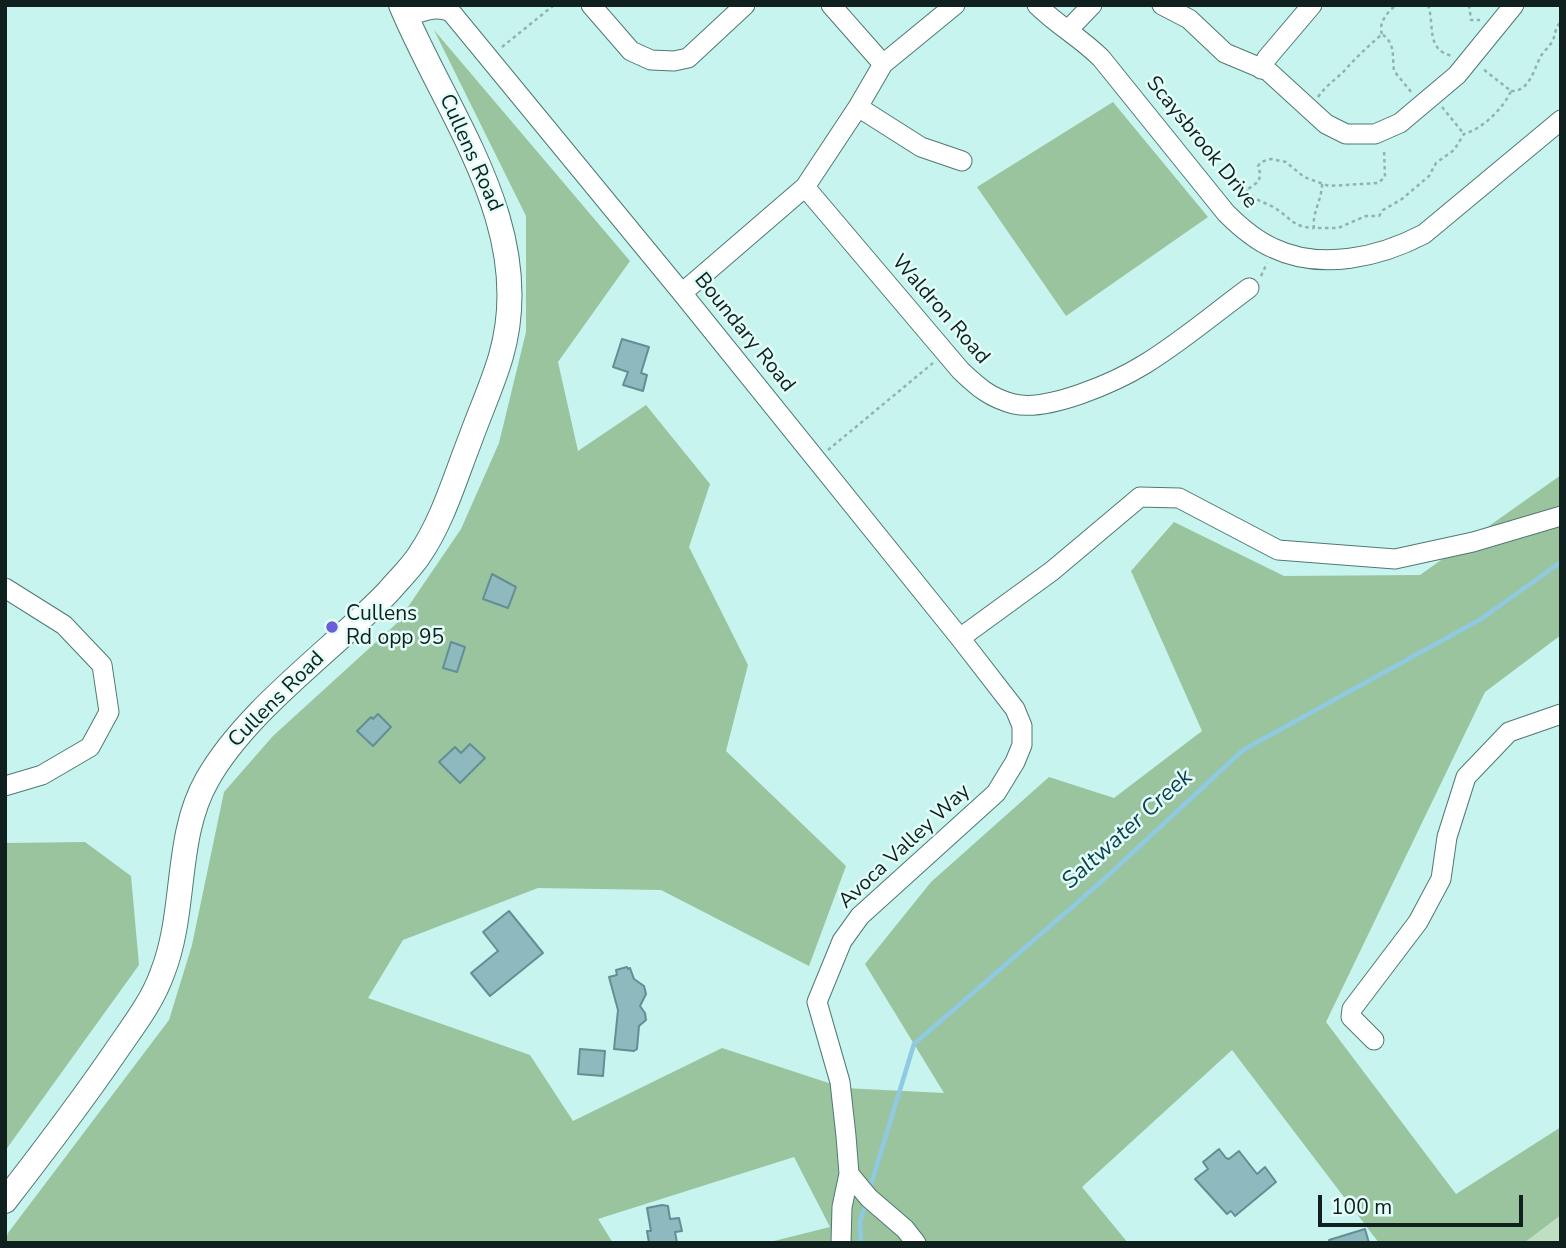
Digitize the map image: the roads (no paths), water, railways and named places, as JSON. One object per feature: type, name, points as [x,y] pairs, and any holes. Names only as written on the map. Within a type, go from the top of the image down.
[{"type":"main road","name":"Cullens Road","points":[[5,1201],[101,1073],[146,1006],[162,975],[173,940],[188,832],[208,777],[233,742],[388,591],[420,555],[442,513],[502,354],[508,315],[509,275],[497,211],[473,153],[403,11]]},
{"type":"street","points":[[591,5],[631,51],[651,60],[674,61],[688,58],[745,5]]},
{"type":"street","points":[[831,5],[883,64]]},
{"type":"street","points":[[682,293],[805,187],[883,64],[955,5]]},
{"type":"street","name":"Scaysbrook Drive","points":[[1037,5],[1085,42],[1101,58],[1226,213],[1245,231],[1291,255],[1320,259],[1354,258],[1390,250],[1407,243],[1424,234],[1561,120]]},
{"type":"street","points":[[1068,30],[1092,5]]},
{"type":"street","points":[[1163,5],[1189,19],[1225,52],[1268,71],[1326,124],[1346,134],[1379,132],[1400,123],[1470,61],[1514,5]]},
{"type":"street","points":[[1261,69],[1267,58],[1312,5]]},
{"type":"street","name":"Boundary Road","points":[[403,11],[442,8],[451,12],[960,638],[1015,709],[1022,726]]},
{"type":"street","points":[[858,107],[920,147],[962,161]]},
{"type":"street","name":"Waldron Road","points":[[805,187],[945,353],[985,393],[1017,405],[1056,403],[1099,387],[1145,365],[1249,288]]},
{"type":"street","points":[[960,638],[1052,571],[1140,497],[1179,498],[1278,550],[1395,559],[1473,542],[1561,516]]},
{"type":"street","points":[[5,588],[64,625],[102,665],[108,712],[90,747],[42,775],[5,786]]},
{"type":"street","points":[[1374,1040],[1351,1017],[1352,1009],[1418,922],[1441,879],[1447,837],[1466,777],[1509,732],[1561,714]]},
{"type":"street","name":"Avoca Valley Way","points":[[849,1174],[840,1082],[817,1002],[842,941],[860,916],[996,793],[1015,762],[1021,745],[1022,726]]},
{"type":"street","points":[[841,1243],[842,1208],[849,1174]]},
{"type":"street","points":[[849,1174],[869,1198],[905,1229],[916,1243]]},
{"type":"waterway","name":"Saltwater Creek","points":[[869,1191],[914,1044],[1102,881],[1243,750],[1481,619],[1561,562]]},
{"type":"waterway","name":"Saltwater Creek","points":[[861,1243],[860,1222],[866,1203]]},
{"type":"place","name":"Cullens Rd opp 95","points":[[332,627]]}]
